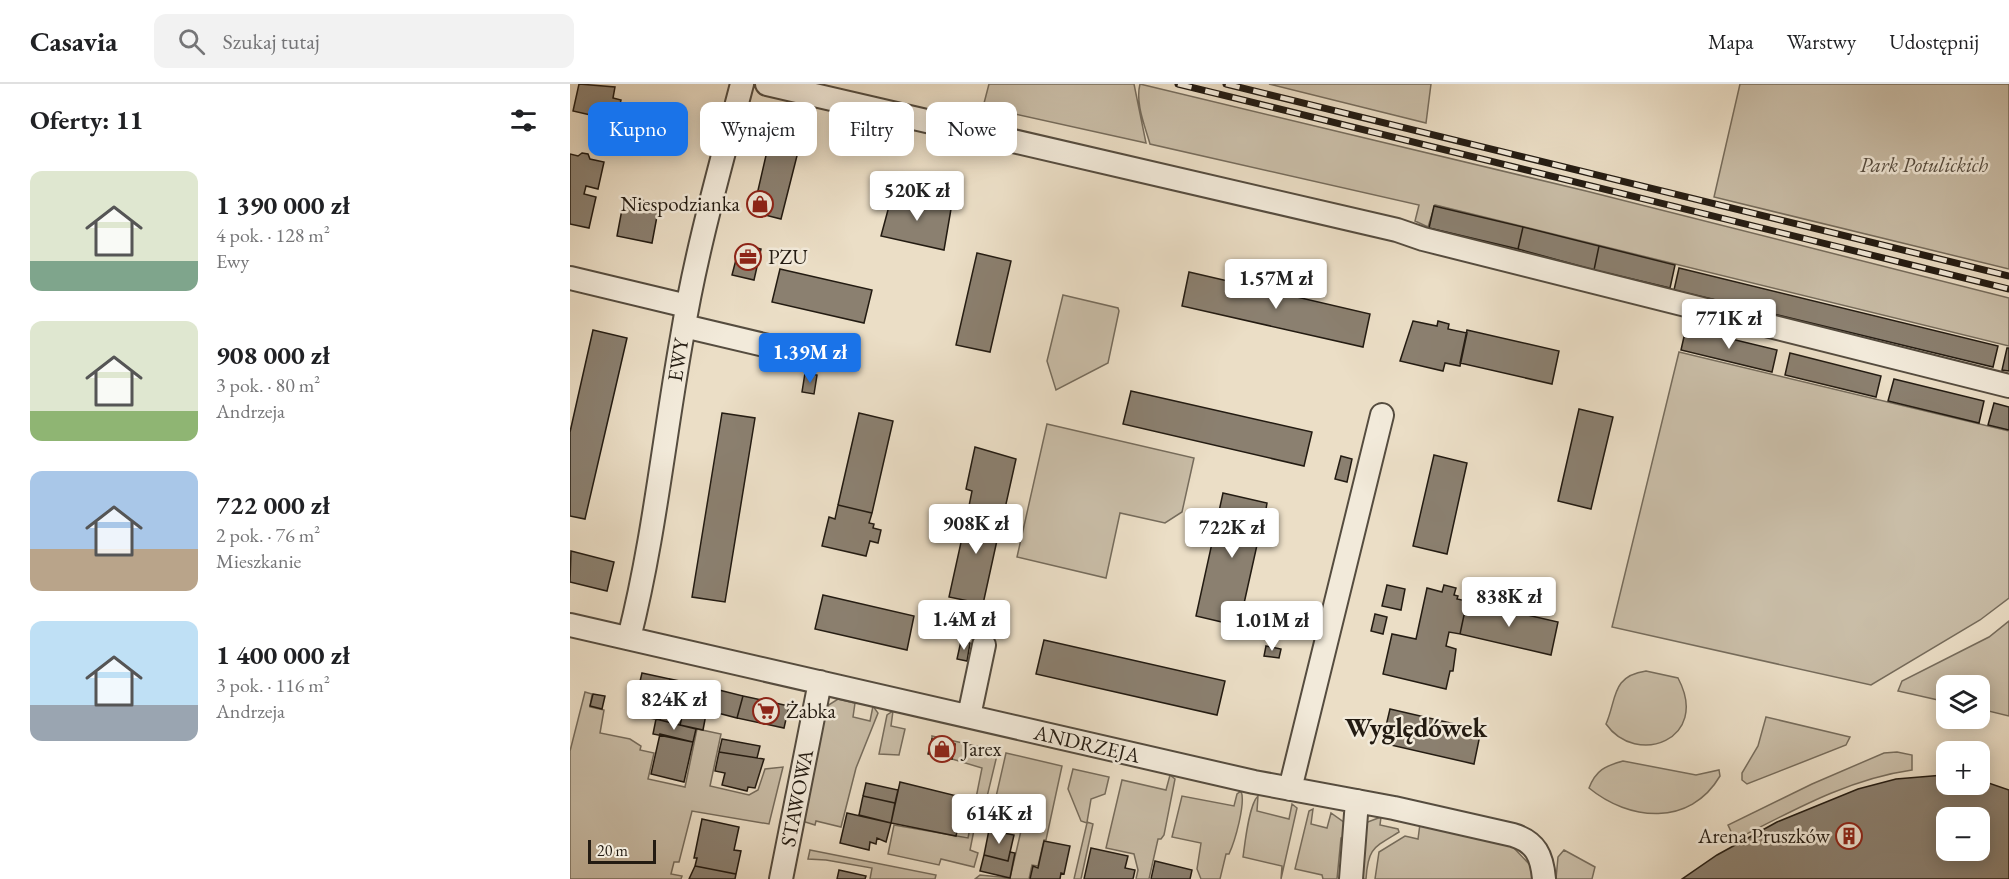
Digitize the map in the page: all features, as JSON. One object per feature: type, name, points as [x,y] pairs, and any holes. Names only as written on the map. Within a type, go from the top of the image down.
[{"type":"street","name":"EWY","points":[[629,638],[642,585],[686,316],[722,153],[742,84]]},
{"type":"street","points":[[767,84],[1397,230],[1423,239],[2009,386]]},
{"type":"street","points":[[570,278],[781,349]]},
{"type":"street","points":[[1290,789],[1382,414]]},
{"type":"street","name":"ANDRZEJA","points":[[570,625],[1290,789],[1357,801],[1523,838],[1531,842],[1537,851],[1544,879]]},
{"type":"street","points":[[969,716],[984,645]]},
{"type":"street","name":"STAWOWA","points":[[781,879],[820,682]]},
{"type":"street","points":[[1351,879],[1357,801]]},
{"type":"green space","points":[[989,84],[1134,84],[1146,143],[1017,115],[1017,102],[984,102]]},
{"type":"green space","points":[[1140,84],[1586,191],[2009,298],[2009,346],[1435,205],[1428,227],[1415,221],[1419,205],[1150,144],[1140,107]]},
{"type":"green space","points":[[1269,84],[1431,84],[1426,123]]},
{"type":"green space","name":"Park Potulickich","points":[[1740,84],[2009,84],[2009,269],[1714,197]]},
{"type":"green space","points":[[1063,295],[1118,308],[1119,311],[1108,363],[1056,390],[1047,361]]},
{"type":"green space","points":[[1679,352],[2009,431],[2009,598],[1980,620],[1871,685],[1612,627]]},
{"type":"green space","points":[[1047,424],[1194,458],[1182,512],[1165,523],[1120,513],[1106,578],[1017,557]]},
{"type":"green space","points":[[2009,621],[2009,716],[1990,711],[1990,675],[1936,675],[1936,700],[1898,691],[1902,681],[1989,637]]},
{"type":"green space","points":[[1646,671],[1678,678],[1686,700],[1685,717],[1678,731],[1666,740],[1651,745],[1635,744],[1619,737],[1606,724],[1621,683],[1635,674]]},
{"type":"green space","points":[[585,692],[592,694],[590,707],[604,710],[600,733],[630,739],[641,746],[640,750],[654,753],[648,779],[685,787],[697,729],[721,734],[710,786],[749,795],[758,790],[765,769],[783,767],[769,824],[692,811],[679,862],[674,862],[671,874],[682,876],[681,879],[570,879],[570,751]]},
{"type":"green space","points":[[838,699],[855,703],[853,717],[870,721],[873,706],[878,713],[856,768],[841,827],[816,821],[815,825],[802,821],[827,706]]},
{"type":"green space","points":[[893,711],[891,726],[905,729],[899,755],[879,754],[887,715]]},
{"type":"green space","points":[[1766,717],[1850,737],[1846,745],[1747,784],[1742,780],[1742,773],[1758,746]]},
{"type":"green space","points":[[932,736],[998,751],[980,826],[975,825],[970,850],[978,853],[974,867],[941,859],[939,865],[888,854],[894,825],[968,838],[982,768],[952,759],[955,744],[932,739]]},
{"type":"green space","points":[[1897,752],[1912,755],[1912,770],[1888,774],[1843,788],[1799,807],[1735,840],[1728,825],[1812,784],[1884,753]]},
{"type":"green space","points":[[1006,753],[1062,766],[1046,840],[1044,840],[1038,866],[1032,865],[1029,879],[975,879],[980,875],[1010,878],[1021,831],[990,823]]},
{"type":"green space","points":[[1623,761],[1696,775],[1719,770],[1720,776],[1707,793],[1692,804],[1676,811],[1658,814],[1640,812],[1605,799],[1589,788],[1602,770]]},
{"type":"green space","points":[[1073,769],[1109,777],[1105,794],[1091,799],[1087,822],[1093,824],[1081,879],[1074,879],[1087,823],[1081,821],[1068,789]]},
{"type":"green space","points":[[1170,775],[1175,779],[1164,835],[1158,839],[1149,879],[1136,879],[1138,870],[1134,854],[1106,848],[1122,780],[1166,790]]},
{"type":"green space","points":[[1241,791],[1242,804],[1239,822],[1229,854],[1226,854],[1220,879],[1201,879],[1197,869],[1201,843],[1172,837],[1182,796],[1234,806],[1237,794]]},
{"type":"green space","points":[[1258,796],[1257,811],[1289,819],[1292,804],[1297,808],[1281,879],[1282,866],[1243,857],[1250,815]]},
{"type":"green space","points":[[1313,809],[1311,824],[1327,828],[1331,813],[1345,823],[1347,838],[1341,838],[1337,879],[1323,879],[1322,875],[1295,869],[1309,811]]},
{"type":"green space","points":[[1381,817],[1380,825],[1398,829],[1399,832],[1383,842],[1370,855],[1366,879],[1357,879],[1365,823]]},
{"type":"green space","points":[[1420,824],[1511,845],[1532,867],[1533,879],[1375,879],[1379,852],[1405,836],[1418,839]]},
{"type":"green space","points":[[810,850],[936,875],[935,879],[870,879],[872,868],[808,859]]},
{"type":"green space","points":[[1564,850],[1595,867],[1592,879],[1556,879],[1558,857]]},
{"type":"building","points":[[579,84],[615,87],[613,98],[621,100],[620,102],[588,102],[588,114],[573,111]]},
{"type":"building","points":[[582,153],[588,154],[590,159],[604,162],[598,189],[586,186],[584,194],[596,197],[589,228],[570,224],[570,154],[578,156]]},
{"type":"building","points":[[766,156],[797,156],[781,219],[761,214],[756,199]]},
{"type":"building","points":[[917,193],[927,198],[929,196],[927,203],[951,209],[944,250],[881,236],[892,195],[916,201]]},
{"type":"building","points":[[631,198],[651,202],[649,209],[658,211],[652,243],[617,236],[623,204],[630,206]]},
{"type":"building","points":[[1434,206],[1523,227],[1518,249],[1429,228]]},
{"type":"building","points":[[1523,227],[1599,246],[1594,270],[1518,249]]},
{"type":"building","name":"PZU","points":[[744,245],[761,249],[754,280],[732,275],[739,248]]},
{"type":"building","points":[[1599,246],[1675,265],[1670,288],[1594,270]]},
{"type":"building","points":[[977,253],[1011,261],[990,352],[956,345]]},
{"type":"building","points":[[1679,268],[1998,346],[1993,367],[1674,290]]},
{"type":"building","points":[[780,269],[872,290],[864,323],[772,302]]},
{"type":"building","points":[[1189,272],[1370,314],[1363,347],[1182,306]]},
{"type":"building","points":[[1413,321],[1437,326],[1438,321],[1449,324],[1448,329],[1467,333],[1460,366],[1445,363],[1443,371],[1400,361]]},
{"type":"building","points":[[1686,328],[1777,350],[1772,372],[1681,350]]},
{"type":"building","points":[[593,330],[627,338],[585,519],[570,516],[570,432]]},
{"type":"building","points":[[1467,330],[1559,351],[1552,384],[1460,363]]},
{"type":"building","points":[[2007,348],[2009,348],[2009,371],[2002,370]]},
{"type":"building","points":[[1790,353],[1881,376],[1876,397],[1785,375]]},
{"type":"building","points":[[805,373],[817,375],[814,394],[802,392]]},
{"type":"building","points":[[1894,379],[1984,401],[1979,423],[1888,401]]},
{"type":"building","points":[[1131,391],[1312,432],[1304,466],[1123,424]]},
{"type":"building","points":[[1994,403],[2009,407],[2009,430],[1988,425]]},
{"type":"building","points":[[1579,409],[1613,417],[1591,509],[1558,501]]},
{"type":"building","points":[[722,413],[755,418],[725,602],[692,597]]},
{"type":"building","points":[[859,413],[893,421],[872,513],[838,505]]},
{"type":"building","points":[[975,447],[1016,459],[1004,513],[969,506],[972,491],[966,489]]},
{"type":"building","points":[[1434,455],[1467,463],[1447,554],[1413,546]]},
{"type":"building","points":[[1341,456],[1352,459],[1347,482],[1335,479]]},
{"type":"building","points":[[1223,493],[1267,503],[1260,546],[1257,545],[1239,626],[1196,616]]},
{"type":"building","points":[[838,505],[872,513],[869,523],[874,524],[873,528],[881,530],[878,543],[870,541],[866,556],[822,546],[829,517],[835,519]]},
{"type":"building","points":[[969,506],[1003,513],[983,604],[949,597]]},
{"type":"building","points":[[571,551],[614,562],[607,591],[570,582]]},
{"type":"building","points":[[1387,585],[1405,589],[1401,610],[1382,606]]},
{"type":"building","points":[[1444,585],[1456,588],[1454,595],[1458,596],[1457,599],[1467,601],[1460,634],[1449,632],[1446,646],[1456,649],[1453,671],[1450,671],[1446,689],[1383,674],[1392,634],[1416,639],[1427,588],[1442,592]]},
{"type":"building","points":[[823,595],[914,616],[907,650],[815,629]]},
{"type":"building","points":[[1467,601],[1558,622],[1551,655],[1460,634]]},
{"type":"building","points":[[1375,614],[1387,617],[1383,634],[1371,631]]},
{"type":"building","points":[[1044,640],[1225,681],[1217,715],[1036,674]]},
{"type":"building","points":[[961,641],[970,643],[967,661],[957,659]]},
{"type":"building","points":[[1266,646],[1281,649],[1279,658],[1264,656]]},
{"type":"building","points":[[642,673],[670,679],[660,720],[638,716],[642,695],[637,694]]},
{"type":"building","points":[[670,679],[690,683],[685,705],[665,701]]},
{"type":"building","points":[[690,683],[711,688],[703,730],[680,725]]},
{"type":"building","points":[[711,688],[743,696],[737,718],[706,710]]},
{"type":"building","points":[[593,694],[605,696],[602,709],[590,706]]},
{"type":"building","points":[[743,696],[789,706],[784,728],[737,718]]},
{"type":"building","points":[[665,701],[685,705],[680,725],[660,720]]},
{"type":"building","points":[[1390,709],[1481,730],[1474,764],[1382,743]]},
{"type":"building","points":[[656,719],[696,729],[693,742],[653,734]]},
{"type":"building","points":[[660,734],[693,742],[684,782],[651,774]]},
{"type":"building","points":[[722,739],[760,746],[757,758],[719,752]]},
{"type":"building","name":"Jarex","points":[[932,739],[955,744],[952,759],[928,754]]},
{"type":"building","points":[[719,752],[764,759],[755,788],[748,787],[747,791],[722,785],[725,773],[715,771]]},
{"type":"building","name":"Arena Pruszków","points":[[1936,776],[1936,795],[1990,795],[1990,783],[2009,790],[2009,879],[1682,879],[1717,855],[1777,822],[1858,789],[1896,779]]},
{"type":"building","points":[[900,782],[965,798],[956,836],[891,823]]},
{"type":"building","points":[[866,783],[898,790],[895,803],[863,796]]},
{"type":"building","points":[[863,796],[895,803],[891,823],[859,815]]},
{"type":"building","points":[[847,813],[891,823],[886,842],[877,838],[876,844],[870,842],[869,850],[840,843]]},
{"type":"building","points":[[702,819],[739,827],[734,850],[741,851],[736,874],[695,866],[697,858],[694,858]]},
{"type":"building","points":[[989,830],[1014,835],[1008,861],[984,855]]},
{"type":"building","points":[[1044,841],[1070,846],[1064,874],[1061,873],[1060,879],[1030,879],[1033,866],[1038,868]]},
{"type":"building","points":[[1091,848],[1128,856],[1125,868],[1135,870],[1133,879],[1084,879]]},
{"type":"building","points":[[1010,852],[1015,853],[1010,878],[980,871],[984,855],[1008,861]]},
{"type":"building","points":[[1155,861],[1192,870],[1190,879],[1151,879]]},
{"type":"building","points":[[695,866],[736,874],[735,879],[689,879]]},
{"type":"building","points":[[839,870],[866,876],[865,879],[837,879]]},
{"type":"railway","points":[[1178,84],[2009,289]]},
{"type":"railway","points":[[1226,84],[2009,276]]},
{"type":"place","name":"Niespodzianka","points":[[760,204]]},
{"type":"place","name":"PZU","points":[[748,257]]},
{"type":"place","name":"Żabka","points":[[766,711]]},
{"type":"place","name":"Jarex","points":[[942,749]]},
{"type":"place","name":"Arena Pruszków","points":[[1849,836]]},
{"type":"district","name":"Wyględówek","points":[[1416,728]]}]
